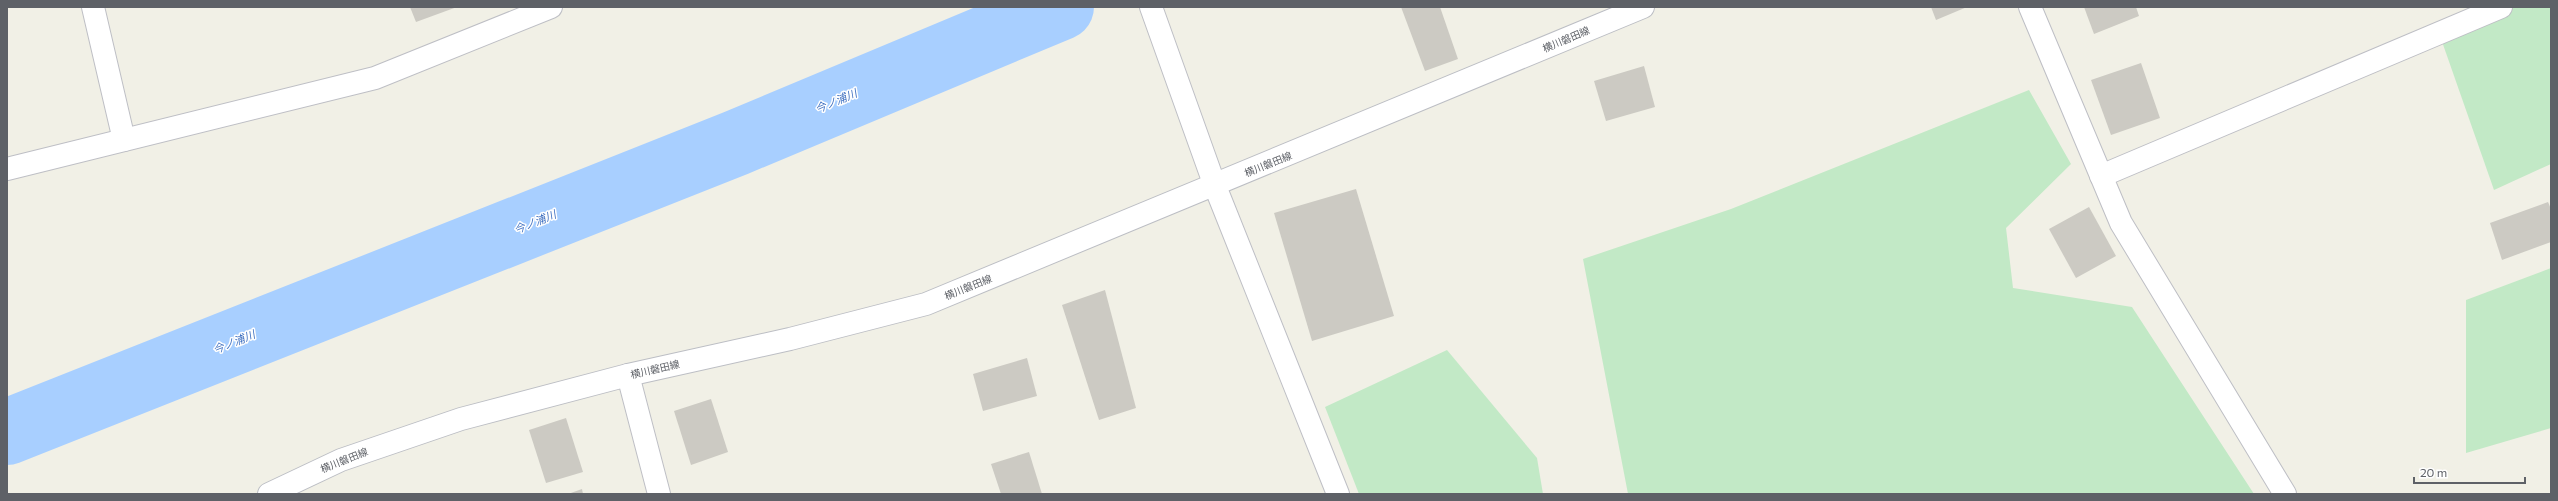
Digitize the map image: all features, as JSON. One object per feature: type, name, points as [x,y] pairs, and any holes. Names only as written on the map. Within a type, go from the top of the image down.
[{"type":"street","points":[[92,7],[124,140]]},
{"type":"street","points":[[7,169],[375,78],[551,7]]},
{"type":"street","name":"横川磐田線","points":[[269,494],[340,460],[461,419],[628,375],[790,339],[926,304],[1215,186],[1643,7]]},
{"type":"street","points":[[2030,7],[2121,223],[2285,494]]},
{"type":"street","points":[[2101,176],[2501,7]]},
{"type":"street","points":[[1154,13],[1215,186],[1338,494]]},
{"type":"street","points":[[628,375],[659,494]]},
{"type":"green space","points":[[2501,7],[2551,7],[2551,164],[2494,190],[2439,33]]},
{"type":"green space","points":[[2029,90],[2071,164],[2006,228],[2013,288],[2132,307],[2254,494],[1628,494],[1583,259],[1731,209]]},
{"type":"green space","points":[[2551,268],[2551,428],[2466,453],[2466,300]]},
{"type":"green space","points":[[1447,350],[1537,458],[1543,494],[1359,494],[1325,407]]},
{"type":"building","points":[[410,7],[457,7],[416,22]]},
{"type":"building","points":[[1401,7],[1440,7],[1458,59],[1425,71]]},
{"type":"building","points":[[1931,7],[1967,7],[1936,20]]},
{"type":"building","points":[[2084,7],[2136,7],[2139,16],[2094,34]]},
{"type":"building","points":[[2141,63],[2160,118],[2111,135],[2091,80]]},
{"type":"building","points":[[1644,66],[1655,107],[1606,121],[1594,81]]},
{"type":"building","points":[[1356,189],[1394,316],[1312,341],[1274,213]]},
{"type":"building","points":[[2548,202],[2551,209],[2551,242],[2502,260],[2490,223]]},
{"type":"building","points":[[2089,207],[2116,256],[2076,278],[2049,229]]},
{"type":"building","points":[[1105,290],[1136,408],[1099,420],[1062,305]]},
{"type":"building","points":[[1027,358],[1037,396],[983,411],[973,374]]},
{"type":"building","points":[[711,399],[728,452],[691,465],[674,411]]},
{"type":"building","points":[[566,418],[583,472],[546,483],[529,430]]},
{"type":"building","points":[[1029,452],[1042,494],[1001,494],[991,464]]},
{"type":"building","points":[[582,489],[583,494],[568,494]]},
{"type":"waterway","name":"今ノ浦川","points":[[7,432],[736,143],[1061,7]]}]
